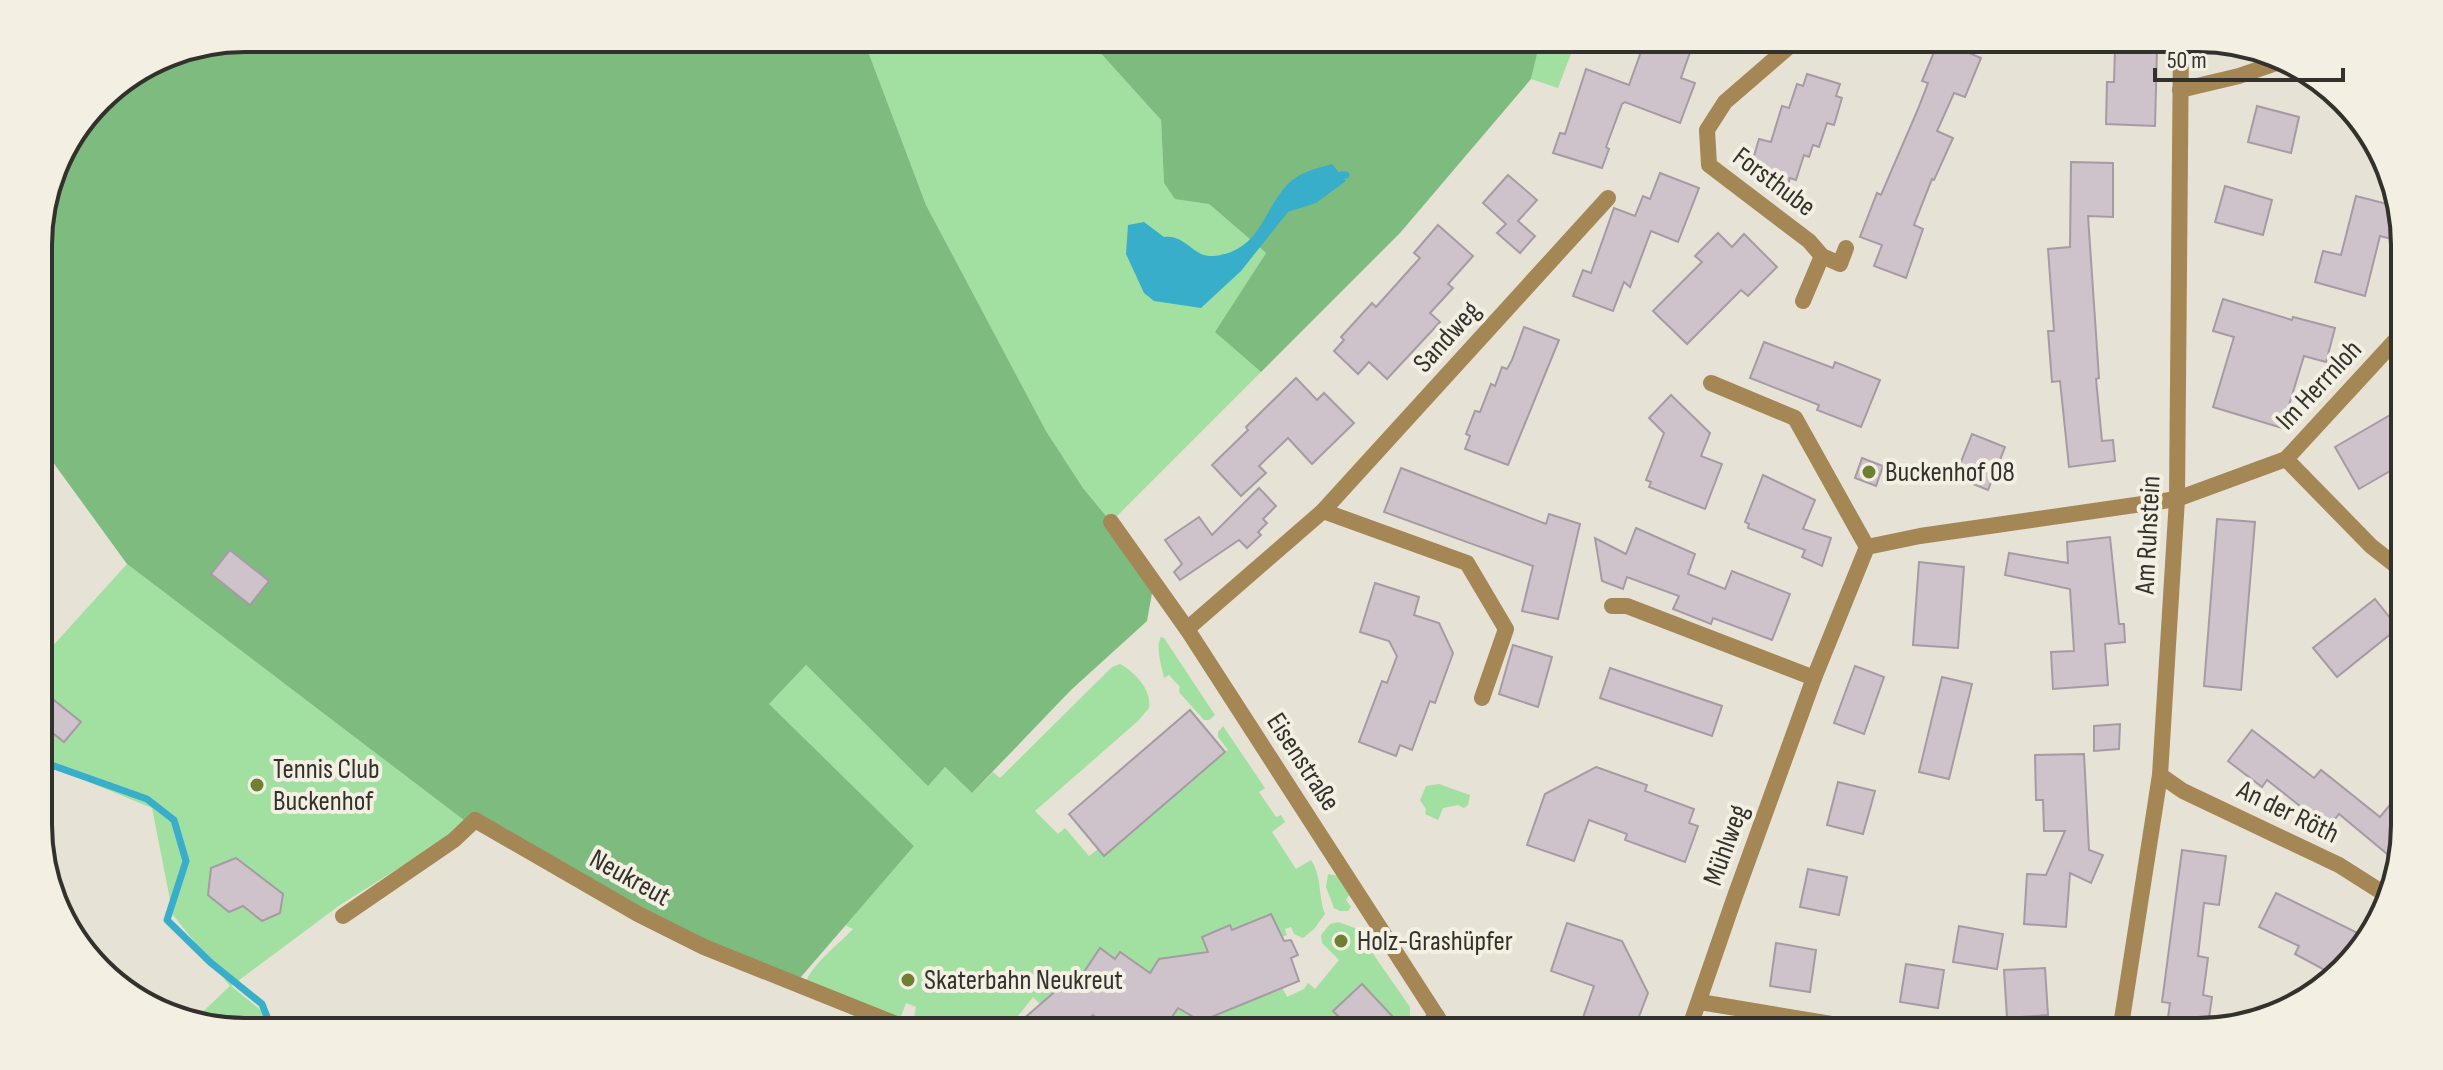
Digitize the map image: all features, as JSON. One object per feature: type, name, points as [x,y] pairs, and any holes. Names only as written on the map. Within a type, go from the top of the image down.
[{"type":"street","name":"Forsthube","points":[[1783,52],[1725,102],[1707,130],[1709,165],[1809,241],[1822,256],[1840,264],[1846,248]]},
{"type":"street","name":"Am Ruhstein","points":[[2122,1018],[2160,775],[2177,499],[2181,52]]},
{"type":"street","points":[[2180,90],[2268,66]]},
{"type":"street","name":"Sandweg","points":[[1187,629],[1323,511],[1608,198]]},
{"type":"street","name":"Forsthube","points":[[1803,301],[1822,256]]},
{"type":"street","name":"Im Herrnloh","points":[[2177,499],[2286,459],[2391,345]]},
{"type":"street","points":[[1711,383],[1795,418],[1867,547],[1920,536],[2177,499]]},
{"type":"street","points":[[2286,459],[2371,546],[2391,562]]},
{"type":"street","points":[[1323,511],[1467,563],[1506,629],[1482,698]]},
{"type":"street","name":"Eisenstraße","points":[[1111,522],[1187,629],[1437,1016]]},
{"type":"street","name":"Mühlweg","points":[[1694,1018],[1723,927],[1814,678],[1867,547]]},
{"type":"street","points":[[1612,606],[1627,606],[1814,678]]},
{"type":"street","name":"An der Röth","points":[[2160,775],[2183,791],[2339,865],[2379,891]]},
{"type":"street","name":"Neukreut","points":[[343,916],[454,840],[475,820],[638,914],[704,947],[880,1018]]},
{"type":"street","points":[[1700,1002],[1796,1018]]},
{"type":"green space","points":[[245,52],[868,52],[926,205],[1046,431],[1083,488],[1154,582],[1147,621],[1071,690],[972,793],[945,767],[928,786],[806,665],[769,704],[914,846],[794,985],[469,824],[127,564],[52,461],[52,233],[59,195],[72,160],[100,118],[128,92],[183,62]]},
{"type":"green space","points":[[868,52],[1100,52],[1161,120],[1164,183],[1209,204],[1266,253],[1216,332],[1261,372],[1111,522],[1083,488],[1046,431],[926,205]]},
{"type":"green space","points":[[1100,52],[1538,52],[1531,79],[1400,233],[1261,372],[1215,332],[1266,253],[1209,204],[1175,199],[1164,183],[1161,120]]},
{"type":"green space","points":[[1538,52],[1572,52],[1558,88],[1531,79]]},
{"type":"green space","name":"Tennis Club Buckenhof","points":[[127,564],[469,824],[340,905],[231,986],[271,1018],[233,1018],[202,1013],[230,986],[173,915],[152,808],[52,767],[52,647]]},
{"type":"green space","points":[[1161,637],[1215,715],[1209,720],[1204,720],[1179,692],[1180,687],[1169,675],[1164,678],[1159,652]]},
{"type":"green space","points":[[1120,664],[1141,682],[1148,695],[1149,708],[1035,811],[1058,834],[1065,828],[1089,856],[1098,849],[1104,856],[1228,750],[1218,737],[1223,726],[1265,788],[1259,792],[1276,817],[1281,815],[1285,822],[1272,832],[1296,869],[1311,860],[1314,866],[1325,914],[1314,929],[1303,938],[1294,934],[1291,927],[1285,929],[1287,935],[1282,937],[1235,936],[1229,925],[1202,937],[1208,952],[1179,956],[1185,970],[1158,961],[1150,973],[1120,953],[1115,959],[1100,949],[1073,991],[1066,983],[1041,1005],[1033,997],[1018,1018],[914,1018],[916,1007],[906,1003],[900,1018],[897,1018],[806,983],[819,962],[853,929],[845,925],[914,846],[768,704],[806,665],[928,785],[945,767],[972,793],[993,772],[1000,778],[1112,667]]},
{"type":"green space","points":[[1439,784],[1470,795],[1468,805],[1464,808],[1458,805],[1443,808],[1438,820],[1425,814],[1426,809],[1420,800],[1426,786]]},
{"type":"green space","points":[[1328,874],[1339,876],[1349,895],[1346,900],[1351,907],[1348,911],[1334,908],[1326,887]]},
{"type":"green space","points":[[1338,922],[1355,928],[1410,1007],[1409,1018],[1333,1011],[1340,1018],[1205,1018],[1282,987],[1287,997],[1304,989],[1308,983],[1315,989],[1339,960],[1322,943],[1321,935],[1330,924]]},
{"type":"green space","points":[[1168,997],[1196,1018],[1164,1018]]},
{"type":"water","points":[[1332,164],[1346,181],[1316,203],[1288,212],[1241,271],[1201,308],[1154,301],[1144,293],[1126,254],[1128,225],[1144,222],[1164,237],[1178,239],[1207,256],[1229,253],[1251,238],[1287,185],[1297,177]]},
{"type":"building","points":[[1641,52],[1690,52],[1681,78],[1695,83],[1680,123],[1625,102],[1606,147],[1609,149],[1602,168],[1553,153],[1560,133],[1565,134],[1586,69],[1629,85]]},
{"type":"building","points":[[1934,52],[1967,52],[1981,58],[1965,97],[1954,93],[1937,131],[1953,138],[1914,225],[1923,229],[1906,278],[1874,266],[1882,245],[1860,237],[1877,193],[1881,195],[1918,109],[1928,83],[1922,81]]},
{"type":"building","points":[[2115,52],[2157,52],[2155,126],[2106,124],[2107,82],[2114,82]]},
{"type":"building","points":[[1807,74],[1840,84],[1836,96],[1842,98],[1834,125],[1827,123],[1819,147],[1813,145],[1809,157],[1804,155],[1796,180],[1790,178],[1786,191],[1754,180],[1758,167],[1751,166],[1759,139],[1771,142],[1782,106],[1789,108],[1797,84],[1803,86]]},
{"type":"building","points":[[2257,106],[2299,117],[2291,153],[2248,142]]},
{"type":"building","points":[[2071,162],[2113,163],[2113,217],[2088,216],[2102,441],[2113,440],[2115,461],[2069,467],[2060,381],[2052,382],[2048,331],[2054,331],[2048,249],[2070,247]]},
{"type":"building","points":[[1660,173],[1699,188],[1678,242],[1651,231],[1630,287],[1624,282],[1613,311],[1573,296],[1583,270],[1591,273],[1614,208],[1635,216],[1643,196],[1650,199]]},
{"type":"building","points":[[1508,175],[1537,200],[1518,221],[1535,236],[1520,253],[1497,233],[1506,224],[1483,203]]},
{"type":"building","points":[[2225,186],[2272,200],[2263,235],[2215,222]]},
{"type":"building","points":[[2356,196],[2386,204],[2390,239],[2380,236],[2365,296],[2315,282],[2323,251],[2341,255]]},
{"type":"building","points":[[1438,225],[1473,256],[1448,284],[1453,288],[1430,313],[1440,322],[1387,379],[1369,362],[1358,374],[1334,351],[1344,340],[1341,337],[1372,303],[1376,307],[1420,258],[1414,253]]},
{"type":"building","points":[[1718,233],[1732,247],[1744,234],[1777,267],[1748,296],[1741,290],[1687,344],[1653,311],[1702,262],[1695,256]]},
{"type":"building","points":[[2223,299],[2292,320],[2293,317],[2335,328],[2326,362],[2304,356],[2282,428],[2213,407],[2234,337],[2213,331]]},
{"type":"building","points":[[1524,327],[1559,340],[1508,465],[1465,449],[1470,436],[1466,434],[1475,411],[1480,412],[1491,384],[1495,386],[1502,367],[1507,369],[1512,360]]},
{"type":"building","points":[[1764,342],[1833,368],[1835,362],[1880,380],[1861,427],[1817,410],[1819,405],[1750,378]]},
{"type":"building","points":[[1296,378],[1317,400],[1324,393],[1354,423],[1312,464],[1288,438],[1259,466],[1266,473],[1241,496],[1212,465]]},
{"type":"building","points":[[1671,395],[1710,433],[1701,456],[1722,464],[1705,509],[1649,487],[1651,482],[1646,480],[1664,433],[1649,418]]},
{"type":"building","points":[[2391,415],[2391,471],[2359,489],[2335,447]]},
{"type":"building","points":[[1972,434],[2005,447],[1988,490],[1955,477]]},
{"type":"building","name":"Buckenhof 08","points":[[1862,458],[1883,466],[1876,486],[1855,478]]},
{"type":"building","points":[[1401,468],[1546,524],[1549,514],[1580,524],[1558,619],[1522,611],[1533,566],[1384,512]]},
{"type":"building","points":[[1763,475],[1815,500],[1803,529],[1831,538],[1822,566],[1802,557],[1805,550],[1748,528],[1749,524],[1745,522]]},
{"type":"building","points":[[1259,488],[1276,506],[1263,519],[1267,523],[1258,532],[1261,535],[1247,548],[1239,540],[1180,580],[1174,572],[1182,564],[1165,540],[1199,517],[1212,535]]},
{"type":"building","points":[[2217,519],[2255,522],[2241,690],[2204,686]]},
{"type":"building","points":[[1636,528],[1695,554],[1688,574],[1725,589],[1732,571],[1790,594],[1772,640],[1713,618],[1711,624],[1673,609],[1679,596],[1627,577],[1623,589],[1602,581],[1595,538],[1626,554]]},
{"type":"building","points":[[2110,537],[2119,624],[2124,624],[2125,642],[2105,644],[2108,685],[2053,689],[2051,652],[2074,651],[2070,589],[2005,575],[2009,553],[2068,563],[2067,542]]},
{"type":"building","points":[[230,550],[269,581],[250,605],[211,574]]},
{"type":"building","points":[[1919,562],[1964,567],[1958,648],[1913,645]]},
{"type":"building","points":[[1375,583],[1419,597],[1414,615],[1439,623],[1453,653],[1435,703],[1430,701],[1412,750],[1400,745],[1396,756],[1359,742],[1382,681],[1387,683],[1397,656],[1389,641],[1360,632]]},
{"type":"building","points":[[2375,599],[2391,619],[2391,634],[2337,677],[2313,648]]},
{"type":"building","points":[[1513,645],[1552,657],[1538,707],[1499,694]]},
{"type":"building","points":[[1855,666],[1884,677],[1864,734],[1834,723]]},
{"type":"building","points":[[1610,668],[1722,706],[1712,736],[1600,698]]},
{"type":"building","points":[[1942,677],[1972,684],[1949,779],[1919,772]]},
{"type":"building","points":[[52,699],[81,722],[64,742],[52,732]]},
{"type":"building","points":[[1190,710],[1225,752],[1104,856],[1069,814]]},
{"type":"building","points":[[2120,724],[2119,749],[2094,751],[2094,726]]},
{"type":"building","points":[[2252,730],[2314,778],[2321,770],[2380,817],[2389,806],[2388,855],[2339,814],[2328,828],[2267,780],[2262,787],[2228,761]]},
{"type":"building","points":[[2084,754],[2089,850],[2103,855],[2091,883],[2070,873],[2066,927],[2024,924],[2027,874],[2046,875],[2065,831],[2044,831],[2043,800],[2036,800],[2035,755]]},
{"type":"building","points":[[1596,767],[1647,785],[1645,791],[1694,809],[1689,823],[1698,826],[1685,862],[1625,840],[1627,834],[1589,820],[1574,861],[1527,845],[1545,794]]},
{"type":"building","points":[[1838,782],[1875,791],[1863,834],[1827,825]]},
{"type":"building","points":[[2182,850],[2226,856],[2219,905],[2204,903],[2198,956],[2208,958],[2203,995],[2212,997],[2209,1018],[2168,1018],[2170,1003],[2162,1002]]},
{"type":"building","points":[[236,858],[283,894],[280,913],[262,921],[243,906],[229,912],[208,895],[211,868]]},
{"type":"building","points":[[1808,869],[1847,877],[1839,915],[1800,907]]},
{"type":"building","points":[[2276,893],[2357,933],[2324,970],[2295,954],[2299,946],[2259,927]]},
{"type":"building","points":[[1271,914],[1284,941],[1291,940],[1298,955],[1291,958],[1299,981],[1209,1018],[1195,1018],[1178,1008],[1171,1018],[1097,1018],[1093,1015],[1090,1018],[1024,1018],[1066,982],[1072,990],[1100,948],[1115,959],[1120,952],[1150,973],[1159,959],[1208,952],[1202,937],[1230,925],[1232,930]]},
{"type":"building","points":[[1567,923],[1622,941],[1648,993],[1638,1018],[1583,1018],[1594,986],[1551,971]]},
{"type":"building","points":[[1959,926],[2003,934],[1997,969],[1953,962]]},
{"type":"building","points":[[1776,943],[1816,950],[1810,992],[1770,986]]},
{"type":"building","points":[[1906,964],[1944,970],[1938,1008],[1900,1002]]},
{"type":"building","points":[[2045,968],[2048,1015],[2007,1018],[2004,970]]},
{"type":"building","points":[[1362,984],[1394,1018],[1340,1018],[1333,1011]]},
{"type":"waterway","points":[[1341,175],[1346,175]]},
{"type":"waterway","points":[[52,765],[147,799],[174,820],[186,861],[167,920],[210,962],[262,1004],[268,1018]]},
{"type":"place","name":"Buckenhof 08","points":[[1869,472]]},
{"type":"place","name":"Tennis Club Buckenhof","points":[[257,785]]},
{"type":"place","name":"Holz-Grashüpfer","points":[[1341,941]]},
{"type":"place","name":"Skaterbahn Neukreut","points":[[908,980]]}]
